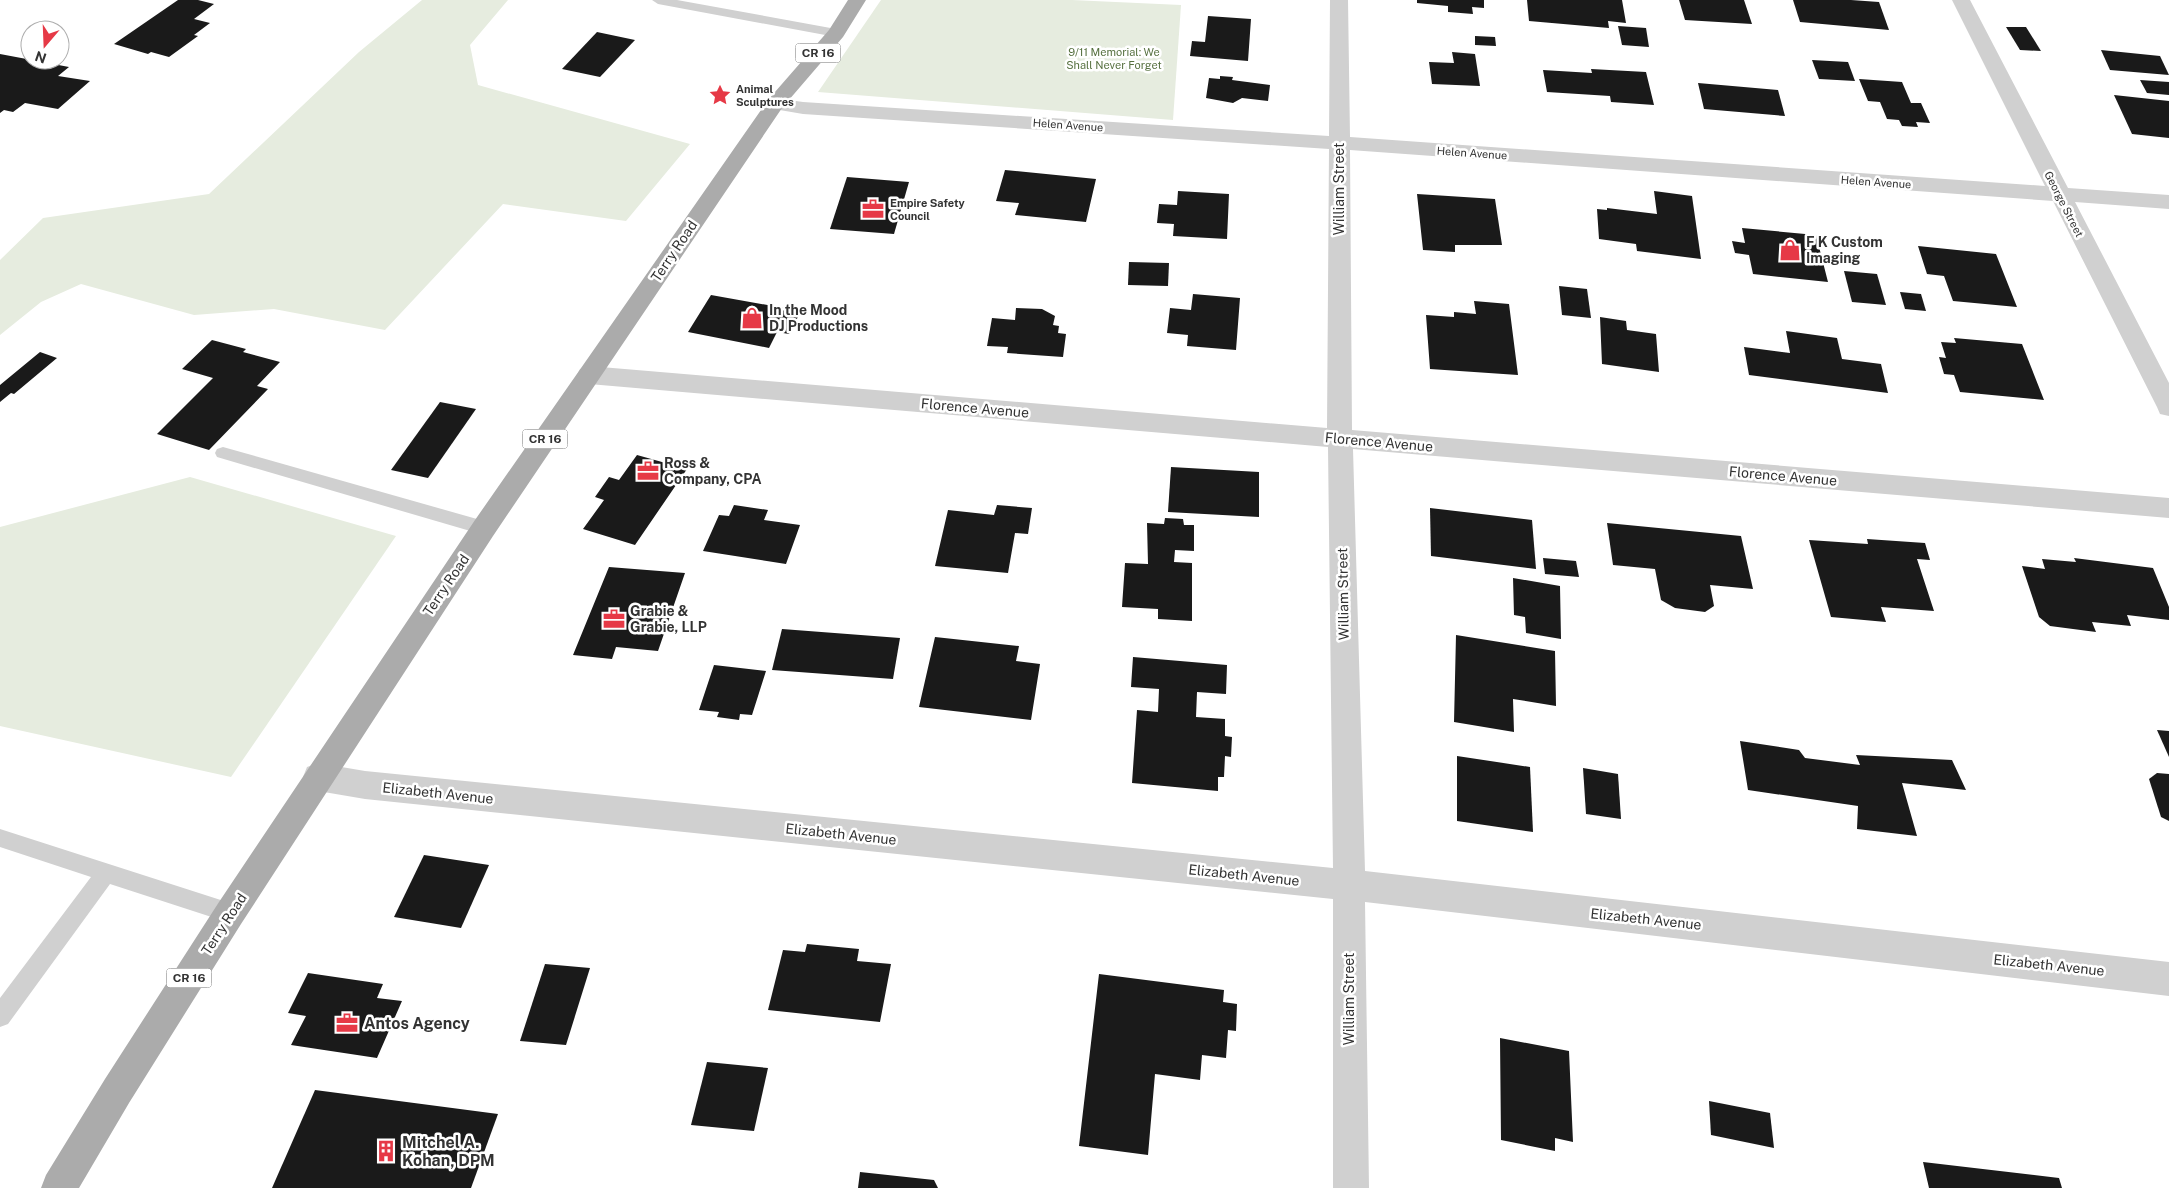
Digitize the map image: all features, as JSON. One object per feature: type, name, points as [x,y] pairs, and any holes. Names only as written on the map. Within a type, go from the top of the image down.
[{"type":"main road","name":"Terry Road","points":[[59,1188],[117,1091],[230,913],[484,528],[775,104],[836,33],[857,0]]},
{"type":"street","name":"William Street","points":[[1338,0],[1340,438],[1351,1188]]},
{"type":"street","name":"George Street","points":[[1961,0],[2169,407]]},
{"type":"street","name":"Helen Avenue","points":[[775,104],[803,108],[1339,143],[2169,202]]},
{"type":"street","name":"Florence Avenue","points":[[589,375],[2169,508]]},
{"type":"street","name":"Elizabeth Avenue","points":[[318,777],[365,785],[1348,885],[2169,979]]},
{"type":"lane","points":[[658,0],[836,33]]},
{"type":"lane","points":[[223,453],[484,528]]},
{"type":"lane","points":[[0,838],[230,913]]},
{"type":"lane","points":[[0,1016],[106,873]]},
{"type":"green space","points":[[422,0],[508,0],[470,45],[478,85],[690,144],[626,221],[503,204],[385,330],[274,309],[194,315],[81,284],[41,302],[0,335],[0,260],[43,218],[209,194],[359,52]]},
{"type":"green space","name":"9/11 Memorial: We Shall Never Forget","points":[[881,0],[1072,0],[1181,5],[1173,120],[818,92]]},
{"type":"green space","points":[[190,477],[396,536],[231,777],[0,726],[0,527]]},
{"type":"building","points":[[178,0],[198,0],[214,4],[194,19],[210,23],[194,35],[198,36],[169,57],[151,52],[148,54],[114,44]]},
{"type":"building","points":[[1417,0],[1484,0],[1484,8],[1472,7],[1473,14],[1448,12],[1448,6],[1417,3]]},
{"type":"building","points":[[1527,0],[1622,0],[1626,23],[1608,21],[1609,28],[1529,21]]},
{"type":"building","points":[[1679,0],[1744,0],[1752,24],[1685,20]]},
{"type":"building","points":[[1793,0],[1879,2],[1889,30],[1800,22]]},
{"type":"building","points":[[1208,16],[1251,19],[1248,61],[1190,56],[1192,41],[1205,42]]},
{"type":"building","points":[[1618,26],[1646,28],[1649,47],[1622,45]]},
{"type":"building","points":[[2006,27],[2026,27],[2041,51],[2020,50]]},
{"type":"building","points":[[597,32],[635,40],[600,77],[562,69]]},
{"type":"building","points":[[1475,36],[1495,37],[1496,46],[1475,45]]},
{"type":"building","points":[[2101,50],[2160,56],[2169,75],[2110,70]]},
{"type":"building","points":[[1452,52],[1475,54],[1480,86],[1432,84],[1429,62],[1454,63]]},
{"type":"building","points":[[0,54],[20,58],[20,70],[65,70],[58,76],[90,81],[58,109],[25,103],[13,112],[4,110],[0,113]]},
{"type":"building","points":[[1812,60],[1848,62],[1855,81],[1819,79]]},
{"type":"building","points":[[1591,69],[1646,72],[1654,105],[1611,102],[1610,96],[1547,92],[1543,70],[1592,73]]},
{"type":"building","points":[[1220,76],[1233,77],[1232,80],[1270,85],[1268,101],[1242,98],[1233,103],[1206,98],[1209,78],[1220,79]]},
{"type":"building","points":[[1859,79],[1902,82],[1911,103],[1921,103],[1930,123],[1916,122],[1918,127],[1902,126],[1899,120],[1887,119],[1880,102],[1868,101]]},
{"type":"building","points":[[2140,80],[2169,82],[2169,95],[2147,93]]},
{"type":"building","points":[[1698,83],[1778,90],[1785,116],[1704,109]]},
{"type":"building","points":[[2114,95],[2169,101],[2169,138],[2132,134]]},
{"type":"building","points":[[1005,170],[1096,179],[1086,222],[1015,215],[1019,203],[996,201]]},
{"type":"building","points":[[847,177],[909,182],[894,234],[830,229]]},
{"type":"building","points":[[1178,191],[1229,194],[1227,239],[1173,236],[1174,224],[1157,223],[1159,204],[1177,205]]},
{"type":"building","points":[[1654,191],[1692,196],[1701,259],[1637,251],[1636,244],[1599,239],[1597,209],[1607,210],[1607,208],[1657,214]]},
{"type":"building","points":[[1417,194],[1495,199],[1502,245],[1455,245],[1455,252],[1423,250]]},
{"type":"building","points":[[1742,228],[1816,235],[1828,282],[1753,274],[1749,255],[1735,253],[1732,241],[1745,243]]},
{"type":"building","points":[[1918,246],[1996,254],[2017,307],[1953,301],[1944,276],[1927,274]]},
{"type":"building","points":[[1129,262],[1169,263],[1168,286],[1128,285]]},
{"type":"building","points":[[1844,271],[1877,274],[1886,305],[1852,302]]},
{"type":"building","points":[[1559,286],[1587,289],[1591,318],[1562,315]]},
{"type":"building","points":[[1900,292],[1921,294],[1926,311],[1905,309]]},
{"type":"building","points":[[1193,294],[1240,298],[1236,350],[1187,346],[1188,335],[1167,333],[1170,308],[1191,310]]},
{"type":"building","points":[[711,295],[801,311],[789,334],[777,332],[769,348],[688,332]]},
{"type":"building","points":[[1474,301],[1509,304],[1518,375],[1430,369],[1426,315],[1454,317],[1454,312],[1476,314]]},
{"type":"building","points":[[1016,308],[1042,309],[1055,316],[1053,325],[1059,326],[1058,333],[1066,334],[1063,357],[1007,353],[1008,347],[987,346],[992,318],[1015,320]]},
{"type":"building","points":[[1600,317],[1626,321],[1627,330],[1656,334],[1659,372],[1602,364]]},
{"type":"building","points":[[1786,331],[1837,338],[1842,359],[1881,364],[1888,393],[1749,375],[1744,347],[1790,353]]},
{"type":"building","points":[[1954,338],[2022,344],[2044,400],[1960,392],[1954,375],[1944,374],[1939,357],[1946,358],[1941,342],[1956,343]]},
{"type":"building","points":[[212,340],[246,349],[243,352],[280,362],[257,386],[268,389],[209,450],[157,434],[213,378],[182,369]]},
{"type":"building","points":[[40,352],[57,358],[14,394],[11,393],[0,402],[0,385]]},
{"type":"building","points":[[440,402],[476,409],[428,478],[391,470]]},
{"type":"building","points":[[637,455],[687,469],[635,545],[583,529],[604,500],[595,497],[609,477],[619,480]]},
{"type":"building","points":[[1171,467],[1259,472],[1259,517],[1168,512]]},
{"type":"building","points":[[734,505],[768,510],[764,520],[800,525],[786,564],[703,551],[719,515],[729,516]]},
{"type":"building","points":[[997,505],[1032,508],[1028,534],[1015,533],[1008,573],[935,566],[948,510],[994,515]]},
{"type":"building","points":[[1430,508],[1532,520],[1536,569],[1431,556]]},
{"type":"building","points":[[1165,518],[1183,519],[1184,525],[1194,525],[1194,551],[1175,550],[1174,562],[1192,563],[1192,621],[1158,619],[1158,609],[1122,607],[1125,563],[1148,564],[1147,523],[1164,524]]},
{"type":"building","points":[[1607,523],[1741,536],[1753,589],[1710,585],[1714,606],[1705,612],[1675,608],[1661,600],[1655,569],[1613,565]]},
{"type":"building","points":[[1867,539],[1925,543],[1930,560],[1917,559],[1934,611],[1881,607],[1886,622],[1831,617],[1809,540],[1868,544]]},
{"type":"building","points":[[1543,558],[1576,561],[1579,577],[1545,574]]},
{"type":"building","points":[[2074,558],[2153,568],[2169,607],[2169,620],[2127,615],[2131,626],[2092,622],[2096,632],[2050,626],[2039,617],[2022,566],[2045,569],[2042,559],[2076,562]]},
{"type":"building","points":[[609,567],[685,573],[658,651],[616,647],[612,659],[573,655]]},
{"type":"building","points":[[1513,578],[1560,586],[1561,639],[1526,633],[1525,617],[1514,615]]},
{"type":"building","points":[[782,629],[900,638],[893,679],[772,670]]},
{"type":"building","points":[[1456,635],[1555,651],[1556,706],[1513,699],[1514,732],[1454,722]]},
{"type":"building","points":[[935,637],[1019,646],[1016,661],[1040,664],[1031,720],[919,707]]},
{"type":"building","points":[[1133,657],[1227,665],[1226,694],[1197,692],[1196,717],[1225,719],[1225,736],[1232,737],[1231,757],[1225,756],[1224,777],[1218,777],[1218,791],[1132,783],[1137,710],[1158,712],[1159,689],[1131,687]]},
{"type":"building","points":[[714,665],[766,671],[752,715],[740,714],[739,720],[717,717],[719,712],[699,710]]},
{"type":"building","points":[[2157,730],[2169,731],[2169,757]]},
{"type":"building","points":[[1740,741],[1799,750],[1805,758],[1860,765],[1856,755],[1952,760],[1966,790],[1902,783],[1917,836],[1857,829],[1858,806],[1748,790]]},
{"type":"building","points":[[1457,756],[1530,767],[1533,832],[1457,821]]},
{"type":"building","points":[[1583,768],[1618,774],[1621,819],[1586,814]]},
{"type":"building","points":[[2157,773],[2169,774],[2169,821],[2161,817],[2149,779]]},
{"type":"building","points":[[424,855],[489,865],[461,928],[394,917]]},
{"type":"building","points":[[807,944],[859,949],[857,961],[891,964],[880,1022],[768,1010],[783,950],[805,952]]},
{"type":"building","points":[[545,964],[590,968],[566,1045],[520,1041]]},
{"type":"building","points":[[308,973],[383,984],[377,998],[402,1001],[377,1058],[291,1045],[306,1016],[288,1013]]},
{"type":"building","points":[[1099,974],[1224,990],[1223,1002],[1237,1004],[1236,1031],[1228,1030],[1226,1058],[1202,1055],[1200,1080],[1155,1074],[1148,1155],[1079,1146]]},
{"type":"building","points":[[1500,1038],[1569,1051],[1573,1142],[1555,1138],[1555,1151],[1501,1140]]},
{"type":"building","points":[[707,1062],[768,1068],[754,1131],[691,1125]]},
{"type":"building","name":"Mitchel A. Kohan, DPM","points":[[315,1090],[498,1114],[471,1188],[272,1188]]},
{"type":"building","points":[[1709,1101],[1770,1113],[1774,1148],[1711,1135]]},
{"type":"building","points":[[1923,1162],[2059,1178],[2062,1188],[1929,1188]]},
{"type":"building","points":[[860,1172],[934,1180],[938,1188],[858,1188]]},
{"type":"place","name":"Animal Sculptures","points":[[720,95]]},
{"type":"place","name":"Empire Safety Council","points":[[873,209]]},
{"type":"place","name":"F K Custom Imaging","points":[[1790,250]]},
{"type":"place","name":"In the Mood DJ Productions","points":[[752,318]]},
{"type":"place","name":"Ross & Company, CPA","points":[[648,471]]},
{"type":"place","name":"Grabie & Grabie, LLP","points":[[614,619]]},
{"type":"place","name":"Antos Agency","points":[[347,1023]]},
{"type":"place","name":"Mitchel A. Kohan, DPM","points":[[386,1151]]}]
